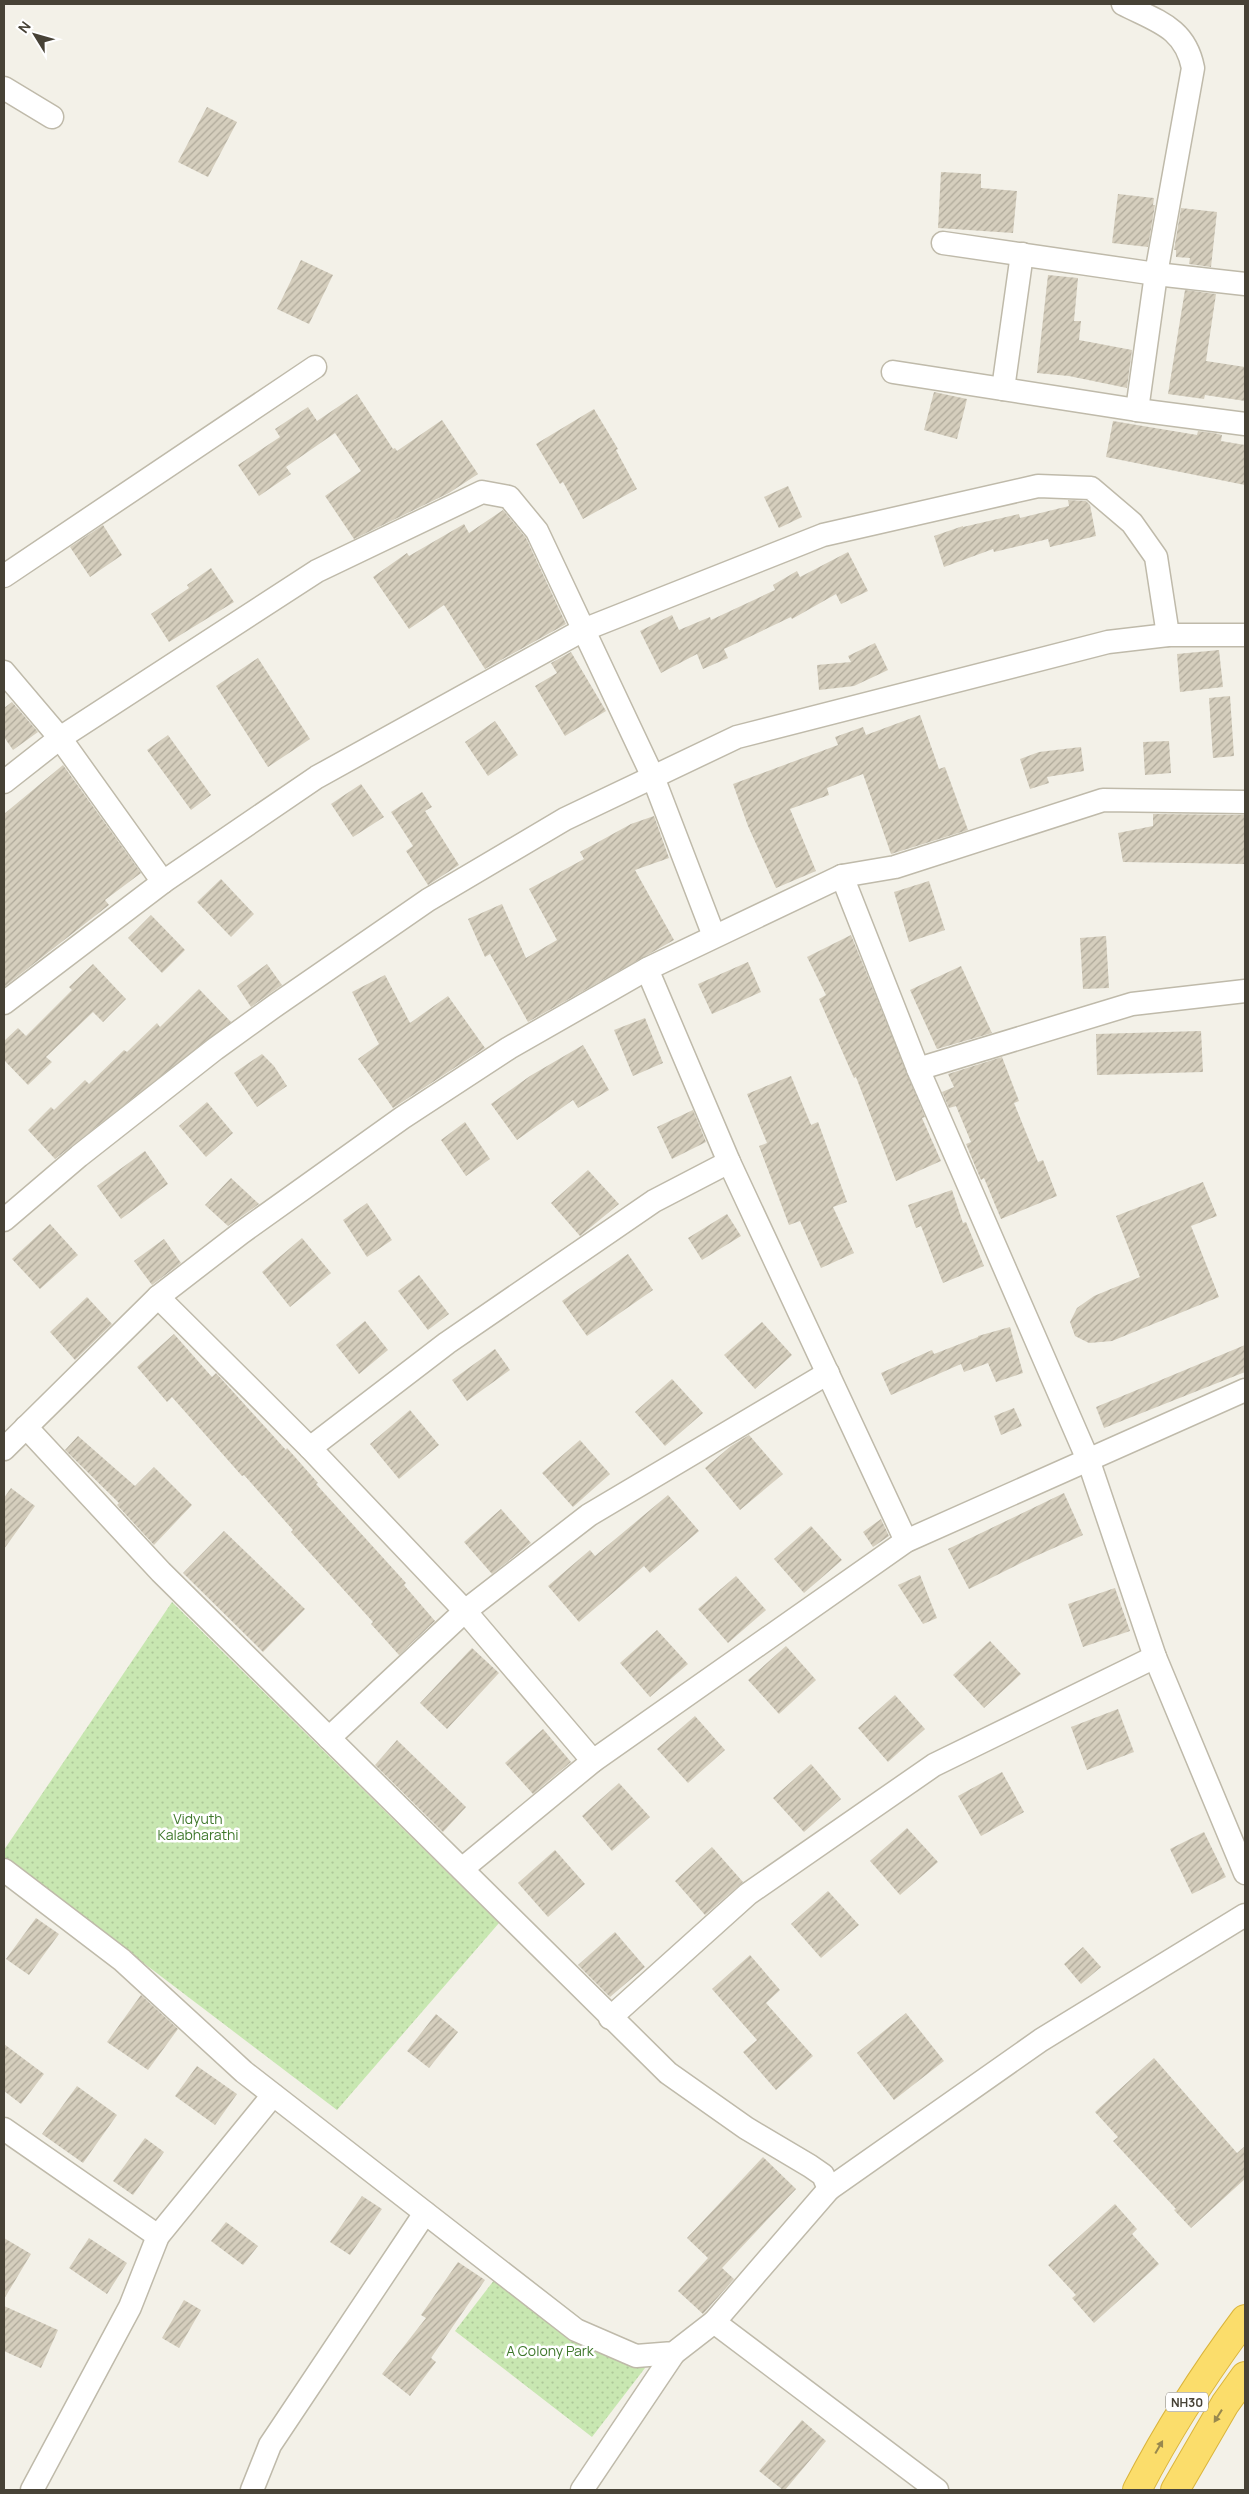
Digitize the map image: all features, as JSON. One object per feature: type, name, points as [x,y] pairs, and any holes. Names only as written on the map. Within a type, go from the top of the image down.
[{"type":"highway","name":"NH30","points":[[1136,2490],[1202,2377],[1245,2320]]},
{"type":"highway","name":"NH30","points":[[1175,2490],[1221,2412],[1245,2376]]},
{"type":"street","points":[[1123,4],[1177,32],[1190,51],[1193,68],[1156,274],[1137,410]]},
{"type":"street","points":[[4,88],[52,117]]},
{"type":"street","points":[[944,243],[1156,274],[1245,284]]},
{"type":"street","points":[[1003,389],[1022,254]]},
{"type":"street","points":[[4,576],[315,367]]},
{"type":"street","points":[[894,372],[1137,410],[1245,424]]},
{"type":"street","points":[[4,1003],[164,882],[316,777],[584,630],[823,536],[1038,486],[1091,488],[1132,523],[1156,557],[1168,635]]},
{"type":"street","points":[[4,782],[60,738],[317,571],[482,492],[510,497],[537,531],[653,777],[714,936]]},
{"type":"street","points":[[5,1215],[215,1049],[428,900],[565,819],[737,737],[1108,642],[1168,635],[1245,635]]},
{"type":"street","points":[[4,672],[60,738],[164,882]]},
{"type":"street","points":[[4,1449],[158,1297],[241,1233],[402,1118],[509,1048],[647,969],[842,876],[895,866],[1103,800],[1245,802]]},
{"type":"street","points":[[842,876],[918,1069],[1089,1462],[1155,1658],[1245,1873]]},
{"type":"street","points":[[647,969],[730,1162],[906,1541]]},
{"type":"street","points":[[918,1069],[1132,1004],[1245,991]]},
{"type":"street","points":[[310,1448],[447,1343],[654,1202],[730,1162]]},
{"type":"street","points":[[158,1297],[310,1448],[465,1611],[593,1761]]},
{"type":"street","points":[[329,1738],[465,1611],[589,1515],[828,1373]]},
{"type":"street","points":[[462,1869],[593,1761],[906,1541],[1089,1462],[1245,1390]]},
{"type":"street","points":[[26,1427],[162,1572],[610,2018],[668,2073],[746,2128],[810,2166],[822,2175],[829,2189]]},
{"type":"street","points":[[610,2018],[748,1894],[934,1765],[1155,1658]]},
{"type":"street","points":[[4,1870],[122,1960],[244,2072],[272,2095],[576,2330],[636,2356],[674,2352]]},
{"type":"street","points":[[582,2490],[674,2352],[714,2322],[829,2189],[1041,2040],[1245,1915]]},
{"type":"street","points":[[32,2490],[130,2307],[158,2236],[272,2095]]},
{"type":"street","points":[[4,2129],[158,2236]]},
{"type":"street","points":[[252,2490],[270,2445],[426,2214]]},
{"type":"street","points":[[714,2322],[936,2490]]},
{"type":"green space","name":"Vidyuth Kalabharathi","points":[[172,1602],[499,1923],[337,2110],[4,1857],[4,1850]]},
{"type":"green space","name":"A Colony Park","points":[[508,2262],[645,2368],[592,2437],[455,2331]]},
{"type":"building","points":[[207,107],[237,122],[208,177],[178,162]]},
{"type":"building","points":[[941,172],[981,174],[981,188],[1017,191],[1013,233],[938,228]]},
{"type":"building","points":[[1118,194],[1154,198],[1153,205],[1155,205],[1148,247],[1112,243]]},
{"type":"building","points":[[1181,208],[1217,212],[1211,267],[1189,264],[1190,258],[1176,257],[1176,250],[1174,250]]},
{"type":"building","points":[[301,260],[333,275],[309,324],[277,309]]},
{"type":"building","points":[[1048,275],[1078,278],[1074,321],[1081,321],[1079,340],[1132,350],[1127,388],[1069,376],[1037,373]]},
{"type":"building","points":[[1185,290],[1216,294],[1206,361],[1245,367],[1245,401],[1205,395],[1204,399],[1168,394]]},
{"type":"building","points":[[934,392],[967,399],[957,439],[924,430]]},
{"type":"building","points":[[357,394],[393,449],[395,448],[397,451],[442,420],[478,474],[449,493],[354,539],[325,496],[361,471],[335,433],[286,467],[291,474],[259,496],[238,465],[280,437],[275,429],[308,407],[317,421]]},
{"type":"building","points":[[594,409],[618,449],[616,450],[637,489],[583,519],[563,482],[560,484],[536,444]]},
{"type":"building","points":[[1113,421],[1197,435],[1198,431],[1214,433],[1222,435],[1221,441],[1245,445],[1245,485],[1106,457]]},
{"type":"building","points":[[788,486],[802,517],[779,528],[764,497]]},
{"type":"building","points":[[1068,500],[1086,501],[1090,505],[1096,536],[1050,547],[1048,539],[994,552],[993,549],[944,567],[934,536],[963,526],[1019,514],[1020,518],[1069,506]]},
{"type":"building","points":[[503,510],[526,538],[566,624],[485,669],[444,605],[409,629],[373,577],[407,553],[409,556],[464,524],[469,533]]},
{"type":"building","points":[[103,525],[122,555],[90,577],[70,547]]},
{"type":"building","points":[[848,552],[868,591],[841,604],[836,594],[792,619],[791,617],[724,649],[728,658],[703,669],[697,654],[661,673],[640,631],[672,615],[679,630],[710,617],[711,620],[775,590],[773,585],[797,571],[800,577]]},
{"type":"building","points":[[211,568],[234,602],[169,642],[151,614],[189,588],[187,585]]},
{"type":"building","points":[[875,643],[888,670],[854,686],[819,690],[817,665],[851,662],[848,656]]},
{"type":"building","points":[[1219,650],[1223,687],[1180,692],[1177,654]]},
{"type":"building","points":[[571,652],[606,711],[565,736],[535,686],[557,673],[551,663]]},
{"type":"building","points":[[258,658],[310,739],[268,767],[216,686]]},
{"type":"building","points":[[1230,696],[1234,756],[1213,758],[1209,698]]},
{"type":"building","points":[[12,702],[38,732],[13,750],[4,737],[4,708]]},
{"type":"building","points":[[920,715],[939,769],[945,767],[968,830],[891,854],[863,774],[827,788],[829,795],[790,809],[816,871],[776,888],[748,826],[733,784],[838,745],[835,737],[863,727],[866,735]]},
{"type":"building","points":[[495,721],[518,755],[488,776],[465,742]]},
{"type":"building","points":[[168,735],[211,795],[191,810],[147,750]]},
{"type":"building","points":[[1169,741],[1171,773],[1145,775],[1143,742]]},
{"type":"building","points":[[1081,747],[1084,771],[1047,777],[1049,783],[1030,789],[1020,759],[1039,752]]},
{"type":"building","points":[[63,765],[141,873],[105,900],[109,905],[4,987],[4,814]]},
{"type":"building","points":[[361,784],[384,817],[353,837],[331,804]]},
{"type":"building","points":[[422,792],[432,807],[425,811],[459,865],[428,885],[406,851],[413,846],[391,812]]},
{"type":"building","points":[[1153,814],[1245,815],[1245,864],[1123,862],[1118,833],[1153,826]]},
{"type":"building","points":[[654,816],[669,858],[635,870],[674,940],[528,1022],[490,954],[485,957],[468,919],[502,904],[526,958],[557,940],[529,889],[584,859],[580,852],[631,824]]},
{"type":"building","points":[[221,879],[254,914],[231,937],[197,902]]},
{"type":"building","points":[[929,881],[945,930],[909,942],[894,892]]},
{"type":"building","points":[[151,915],[185,950],[162,973],[128,938]]},
{"type":"building","points":[[851,935],[925,1117],[922,1118],[941,1161],[896,1181],[856,1077],[854,1078],[819,999],[826,995],[807,957]]},
{"type":"building","points":[[1106,936],[1109,988],[1083,989],[1080,938]]},
{"type":"building","points":[[748,962],[761,992],[712,1014],[698,984]]},
{"type":"building","points":[[93,964],[126,999],[103,1022],[93,1012],[46,1057],[52,1062],[28,1085],[4,1060],[4,1041],[18,1028],[26,1036],[72,990],[69,987]]},
{"type":"building","points":[[267,964],[282,985],[251,1007],[237,986]]},
{"type":"building","points":[[961,966],[992,1033],[937,1049],[910,990]]},
{"type":"building","points":[[385,975],[410,1023],[448,996],[485,1048],[393,1108],[358,1059],[379,1044],[352,992]]},
{"type":"building","points":[[199,989],[231,1022],[55,1159],[28,1130],[51,1107],[54,1110],[85,1080],[89,1084],[124,1050],[127,1052],[157,1023],[160,1027]]},
{"type":"building","points":[[645,1018],[663,1063],[633,1076],[614,1030]]},
{"type":"building","points":[[1201,1031],[1203,1072],[1097,1075],[1096,1034]]},
{"type":"building","points":[[583,1045],[609,1090],[578,1108],[573,1100],[517,1140],[491,1104],[530,1076]]},
{"type":"building","points":[[262,1054],[274,1066],[287,1086],[257,1107],[234,1073]]},
{"type":"building","points":[[1002,1057],[1019,1101],[1014,1103],[1038,1162],[1043,1160],[1057,1196],[1001,1219],[984,1178],[981,1180],[966,1144],[971,1142],[956,1106],[949,1108],[942,1092],[954,1087],[948,1074]]},
{"type":"building","points":[[791,1076],[811,1125],[818,1122],[847,1202],[833,1207],[854,1253],[821,1268],[800,1221],[789,1225],[759,1146],[767,1143],[747,1094]]},
{"type":"building","points":[[207,1102],[233,1133],[206,1157],[179,1126]]},
{"type":"building","points":[[693,1110],[706,1142],[672,1159],[657,1127]]},
{"type":"building","points":[[465,1122],[490,1159],[466,1176],[441,1140]]},
{"type":"building","points":[[145,1151],[168,1184],[121,1219],[97,1186]]},
{"type":"building","points":[[588,1170],[619,1204],[580,1236],[551,1203]]},
{"type":"building","points":[[231,1178],[259,1204],[228,1226],[205,1205]]},
{"type":"building","points":[[1203,1182],[1217,1216],[1191,1226],[1219,1297],[1112,1341],[1089,1343],[1075,1336],[1070,1322],[1077,1308],[1094,1296],[1140,1277],[1116,1216]]},
{"type":"building","points":[[952,1190],[963,1223],[966,1222],[984,1266],[943,1283],[921,1226],[916,1228],[908,1205]]},
{"type":"building","points":[[367,1203],[392,1240],[367,1257],[343,1220]]},
{"type":"building","points":[[727,1214],[741,1236],[702,1260],[688,1238]]},
{"type":"building","points":[[50,1224],[78,1255],[40,1289],[12,1259]]},
{"type":"building","points":[[302,1238],[331,1273],[290,1307],[262,1272]]},
{"type":"building","points":[[164,1239],[181,1263],[152,1285],[134,1261]]},
{"type":"building","points":[[628,1254],[653,1290],[587,1336],[562,1301]]},
{"type":"building","points":[[419,1275],[449,1314],[428,1330],[398,1291]]},
{"type":"building","points":[[87,1297],[112,1324],[75,1360],[50,1332]]},
{"type":"building","points":[[365,1321],[388,1350],[359,1374],[336,1345]]},
{"type":"building","points":[[762,1322],[792,1355],[755,1389],[724,1355]]},
{"type":"building","points":[[1010,1327],[1023,1373],[996,1382],[988,1363],[964,1372],[961,1364],[891,1395],[881,1373],[932,1350],[934,1354],[978,1336]]},
{"type":"building","points":[[174,1334],[212,1377],[216,1373],[286,1450],[287,1448],[318,1483],[316,1484],[406,1583],[404,1585],[435,1621],[399,1655],[371,1624],[373,1622],[291,1532],[293,1530],[244,1475],[242,1476],[172,1397],[167,1402],[137,1367]]},
{"type":"building","points":[[1245,1345],[1245,1372],[1104,1428],[1096,1407]]},
{"type":"building","points":[[495,1349],[510,1370],[467,1401],[452,1380]]},
{"type":"building","points":[[672,1379],[703,1413],[665,1446],[635,1412]]},
{"type":"building","points":[[1014,1408],[1022,1426],[1001,1435],[994,1416]]},
{"type":"building","points":[[410,1410],[439,1445],[399,1479],[370,1444]]},
{"type":"building","points":[[749,1435],[783,1474],[740,1510],[705,1468],[731,1446]]},
{"type":"building","points":[[78,1436],[135,1486],[154,1467],[192,1505],[154,1545],[117,1505],[119,1503],[65,1450]]},
{"type":"building","points":[[580,1440],[610,1474],[573,1507],[542,1473]]},
{"type":"building","points":[[11,1488],[35,1506],[4,1549],[4,1498]]},
{"type":"building","points":[[1064,1493],[1083,1535],[969,1589],[948,1549]]},
{"type":"building","points":[[668,1495],[699,1531],[650,1573],[644,1566],[579,1622],[548,1586],[590,1550],[595,1556]]},
{"type":"building","points":[[501,1509],[531,1543],[492,1574],[464,1542]]},
{"type":"building","points":[[881,1519],[889,1536],[873,1547],[863,1532]]},
{"type":"building","points":[[811,1526],[842,1560],[804,1593],[774,1559]]},
{"type":"building","points":[[224,1531],[305,1609],[263,1652],[183,1573]]},
{"type":"building","points":[[920,1575],[937,1618],[923,1624],[898,1585]]},
{"type":"building","points":[[736,1576],[766,1610],[728,1643],[698,1609]]},
{"type":"building","points":[[1115,1588],[1130,1631],[1083,1647],[1068,1604]]},
{"type":"building","points":[[657,1630],[688,1664],[650,1697],[620,1663]]},
{"type":"building","points":[[990,1641],[1021,1674],[984,1708],[953,1675]]},
{"type":"building","points":[[786,1646],[816,1680],[779,1714],[748,1680]]},
{"type":"building","points":[[472,1648],[499,1673],[447,1729],[420,1703]]},
{"type":"building","points":[[895,1695],[925,1729],[888,1762],[858,1728]]},
{"type":"building","points":[[1118,1709],[1134,1752],[1087,1770],[1071,1727]]},
{"type":"building","points":[[695,1716],[725,1750],[688,1783],[657,1749]]},
{"type":"building","points":[[543,1729],[571,1762],[533,1794],[505,1763]]},
{"type":"building","points":[[397,1740],[466,1807],[443,1832],[375,1765]]},
{"type":"building","points":[[811,1764],[841,1799],[804,1832],[773,1798]]},
{"type":"building","points":[[1002,1772],[1024,1812],[981,1836],[958,1796]]},
{"type":"building","points":[[619,1783],[650,1817],[612,1851],[582,1816]]},
{"type":"building","points":[[907,1828],[938,1862],[900,1895],[870,1861]]},
{"type":"building","points":[[1204,1832],[1226,1877],[1192,1894],[1170,1849]]},
{"type":"building","points":[[712,1847],[743,1882],[705,1915],[675,1881]]},
{"type":"building","points":[[555,1850],[585,1884],[548,1917],[518,1883]]},
{"type":"building","points":[[828,1891],[859,1925],[821,1958],[791,1924]]},
{"type":"building","points":[[36,1918],[59,1934],[29,1975],[6,1959]]},
{"type":"building","points":[[615,1932],[645,1967],[610,1997],[578,1965]]},
{"type":"building","points":[[1083,1947],[1101,1967],[1081,1984],[1064,1964]]},
{"type":"building","points":[[750,1955],[780,1990],[766,2003],[813,2056],[776,2090],[743,2052],[757,2040],[712,1989]]},
{"type":"building","points":[[141,1995],[178,2029],[148,2070],[107,2042]]},
{"type":"building","points":[[906,2013],[944,2061],[894,2100],[857,2053]]},
{"type":"building","points":[[436,2014],[458,2032],[429,2068],[407,2051]]},
{"type":"building","points":[[4,2044],[44,2074],[21,2104],[4,2091]]},
{"type":"building","points":[[1154,2058],[1237,2153],[1245,2146],[1245,2179],[1191,2228],[1174,2210],[1176,2209],[1113,2141],[1118,2137],[1095,2112]]},
{"type":"building","points":[[197,2066],[237,2094],[215,2125],[175,2096]]},
{"type":"building","points":[[77,2086],[117,2115],[83,2163],[42,2134]]},
{"type":"building","points":[[145,2138],[164,2152],[133,2195],[113,2181]]},
{"type":"building","points":[[763,2157],[796,2189],[722,2268],[734,2279],[703,2314],[678,2291],[708,2258],[687,2238]]},
{"type":"building","points":[[362,2196],[382,2209],[350,2255],[330,2242]]},
{"type":"building","points":[[1115,2204],[1137,2229],[1132,2234],[1159,2264],[1094,2323],[1072,2298],[1076,2295],[1048,2265]]},
{"type":"building","points":[[226,2222],[258,2246],[243,2265],[211,2241]]},
{"type":"building","points":[[4,2238],[31,2254],[4,2299]]},
{"type":"building","points":[[89,2238],[127,2263],[107,2294],[69,2268]]},
{"type":"building","points":[[458,2262],[485,2280],[431,2358],[436,2362],[410,2396],[382,2374],[426,2318],[421,2315]]},
{"type":"building","points":[[184,2300],[201,2310],[179,2348],[162,2338]]},
{"type":"building","points":[[4,2306],[58,2330],[41,2368],[4,2351]]},
{"type":"building","points":[[802,2420],[826,2441],[785,2490],[783,2490],[759,2471]]}]
